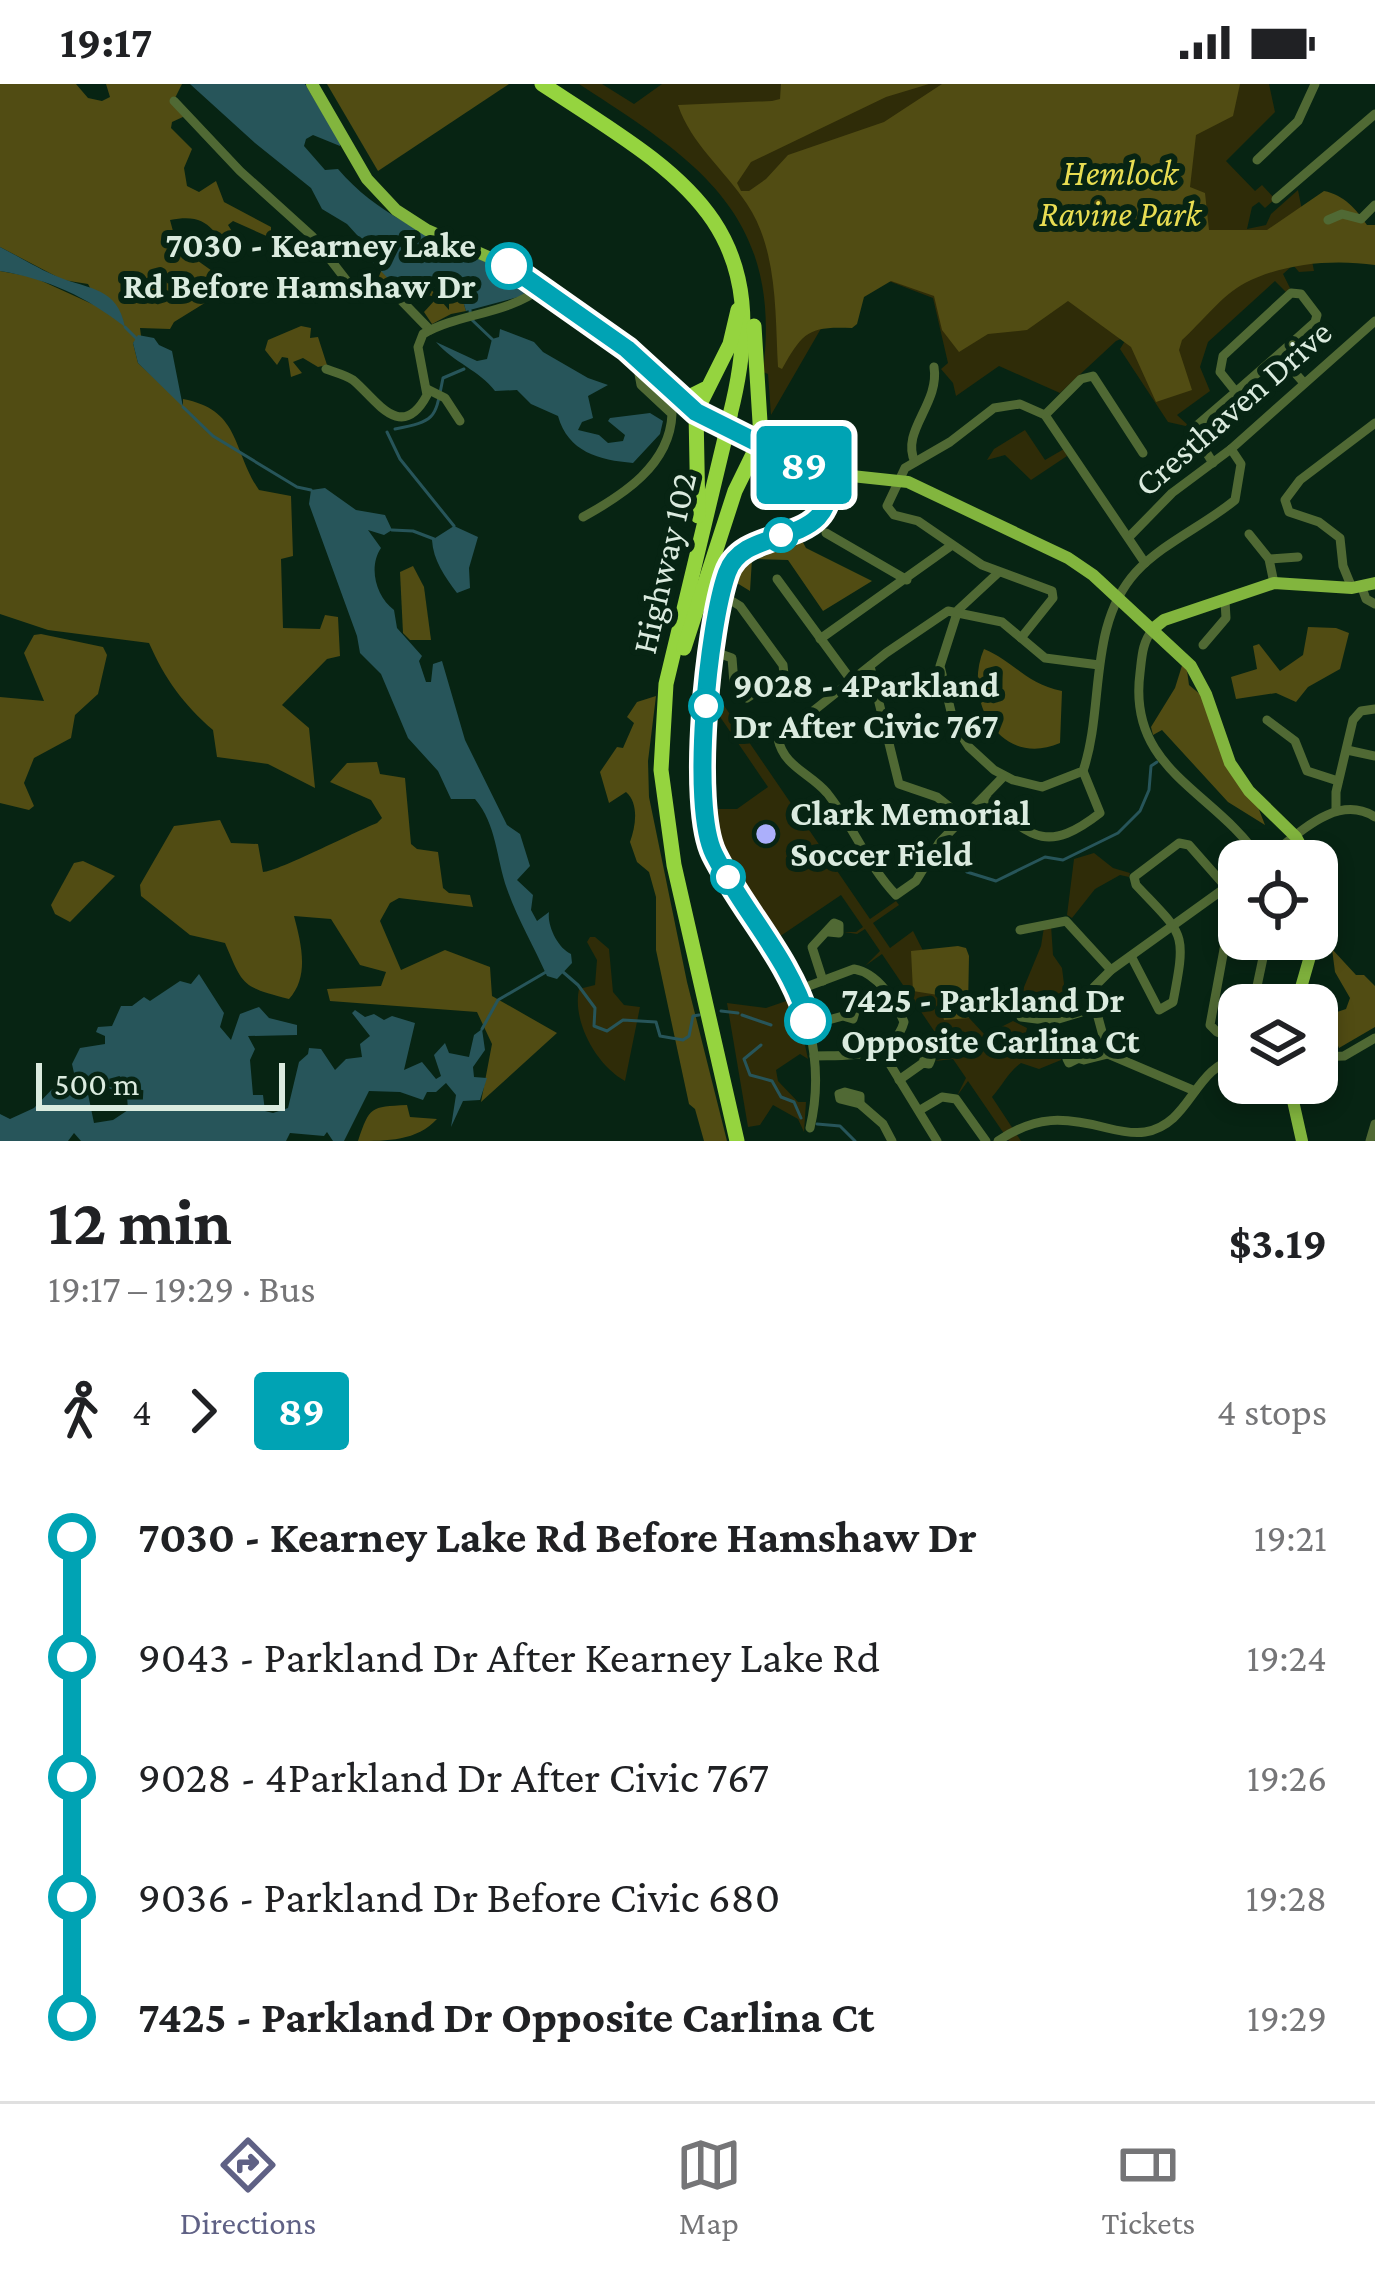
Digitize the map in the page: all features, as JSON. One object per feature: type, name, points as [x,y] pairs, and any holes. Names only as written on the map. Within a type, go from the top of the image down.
[{"type":"highway","name":"Highway 102","points":[[542,84],[679,177],[707,211],[733,265],[742,297],[745,338],[733,415]]},
{"type":"highway","name":"Highway 102","points":[[553,84],[658,154],[694,184],[729,233],[747,282],[749,352],[678,665],[668,730],[672,816],[740,1141]]},
{"type":"highway","points":[[676,639],[698,518],[696,412],[735,328],[738,295],[733,265]]},
{"type":"highway","points":[[747,282],[770,445],[752,460]]},
{"type":"highway","points":[[668,388],[688,397],[707,386]]},
{"type":"highway","name":"Highway 102","points":[[728,439],[676,639],[660,742],[664,815],[740,1141]]},
{"type":"highway","points":[[678,665],[727,513],[752,460],[770,445]]},
{"type":"main road","points":[[313,84],[367,179],[388,203],[416,224],[495,258],[541,288],[645,365],[696,412],[833,474],[897,478],[1068,558],[1173,641],[1208,680],[1241,768],[1301,840]]},
{"type":"main road","points":[[1154,628],[1274,583],[1363,586]]},
{"type":"main road","points":[[1137,614],[1175,618]]},
{"type":"main road","points":[[1173,641],[1168,628],[1175,618]]},
{"type":"main road","points":[[1154,628],[1201,683],[1239,778],[1298,835]]},
{"type":"main road","points":[[1290,1104],[1298,1141]]},
{"type":"street","points":[[1257,160],[1298,121],[1316,84]]},
{"type":"street","points":[[174,101],[240,171],[312,236],[350,285],[370,294],[395,294],[430,330]]},
{"type":"street","points":[[1276,199],[1375,114]]},
{"type":"street","points":[[1328,220],[1342,214],[1360,219],[1375,205]]},
{"type":"street","points":[[460,421],[435,392],[418,345],[430,330],[520,302],[541,288]]},
{"type":"street","points":[[1214,463],[1192,431],[1315,322],[1314,308],[1301,294],[1291,293],[1223,356],[1220,372],[1236,392]]},
{"type":"street","name":"Cresthaven Drive","points":[[1129,537],[1172,493],[1231,449],[1375,321]]},
{"type":"street","points":[[1279,356],[1304,383]]},
{"type":"street","points":[[584,517],[638,484],[667,437],[672,414],[641,385],[639,374],[645,365]]},
{"type":"street","points":[[915,462],[910,445],[936,387],[934,367]]},
{"type":"street","points":[[326,369],[352,380],[376,407],[391,415],[415,411],[435,392]]},
{"type":"street","points":[[1046,416],[1082,379],[1093,376],[1144,453]]},
{"type":"street","points":[[1022,638],[1054,595],[1048,589],[1000,572],[918,521],[889,511],[897,478],[994,408],[1020,404],[1046,416],[1145,563]]},
{"type":"street","points":[[1375,423],[1300,479],[1285,500],[1288,512],[1319,522],[1340,538],[1343,566],[1363,586],[1366,599],[1375,604]]},
{"type":"street","points":[[986,797],[1028,835],[1047,837],[1100,813],[1083,771],[1106,628],[1129,580],[1145,563],[1235,500],[1241,464],[1231,449]]},
{"type":"street","points":[[810,1141],[814,1056],[810,1025],[779,954],[725,873],[708,838],[703,798],[709,650],[728,570],[737,557],[816,519],[826,506],[833,474]]},
{"type":"street","points":[[826,533],[907,580]]},
{"type":"street","points":[[1249,534],[1269,559],[1274,583]]},
{"type":"street","points":[[820,639],[952,545]]},
{"type":"street","points":[[1269,559],[1298,557]]},
{"type":"street","points":[[1000,572],[958,610],[940,666],[962,739],[1004,776],[1042,788],[1083,771]]},
{"type":"street","points":[[777,579],[850,680]]},
{"type":"street","points":[[709,650],[732,658],[734,683],[747,698],[784,674],[783,665],[740,606],[722,595]]},
{"type":"street","points":[[1203,646],[1226,618],[1226,601]]},
{"type":"street","points":[[1004,776],[939,843],[916,881],[896,895],[826,792],[801,775],[778,743],[850,680],[948,611],[1003,622],[1046,658],[1100,665]]},
{"type":"street","points":[[1154,628],[1142,649],[1137,697],[1154,751],[1244,840]]},
{"type":"street","points":[[870,666],[896,778],[904,788],[946,802],[965,819]]},
{"type":"street","points":[[1336,810],[1355,716],[1375,709]]},
{"type":"street","points":[[1267,721],[1295,741],[1307,771],[1339,781]]},
{"type":"street","points":[[1347,750],[1375,756]]},
{"type":"street","points":[[1291,840],[1336,810],[1357,809],[1375,817]]},
{"type":"street","points":[[1131,956],[1159,1010],[1168,1008],[1183,948],[1173,925],[1136,885],[1136,874],[1185,843],[1218,878]]},
{"type":"street","points":[[1108,1054],[1094,987],[1218,893]]},
{"type":"street","points":[[1020,930],[1066,920],[1111,970]]},
{"type":"street","points":[[823,981],[812,946],[829,932]]},
{"type":"street","points":[[798,990],[854,969],[874,976],[904,1022],[901,1032],[864,1056],[814,1056]]},
{"type":"street","points":[[1218,986],[1210,1024],[1218,1032]]},
{"type":"street","points":[[1021,1017],[1052,1021],[1095,1008]]},
{"type":"street","points":[[810,1025],[843,1016]]},
{"type":"street","points":[[1338,1056],[1375,1038]]},
{"type":"street","points":[[880,1048],[934,1139]]},
{"type":"street","points":[[1077,1059],[1108,1054],[1195,1091]]},
{"type":"street","points":[[899,1080],[923,1063]]},
{"type":"street","points":[[998,1141],[1040,1120],[1059,1118],[1148,1136],[1175,1118],[1218,1066]]},
{"type":"street","points":[[920,1110],[938,1099],[956,1099],[986,1141]]},
{"type":"street","points":[[860,1104],[884,1124],[892,1141]]},
{"type":"street","points":[[1090,1141],[1093,1124]]},
{"type":"street","points":[[1370,1141],[1375,1124]]},
{"type":"green space","points":[[0,84],[76,84],[88,98],[102,101],[110,97],[106,84],[182,84],[173,102],[185,116],[172,122],[171,128],[192,149],[184,168],[187,186],[199,192],[216,181],[224,202],[271,227],[271,238],[233,221],[228,225],[240,244],[237,254],[202,222],[170,220],[177,246],[222,278],[208,301],[170,329],[140,328],[141,336],[133,343],[138,363],[183,405],[183,399],[202,404],[225,422],[259,490],[291,496],[293,556],[281,559],[283,628],[320,629],[325,615],[338,617],[340,656],[327,659],[282,705],[309,728],[315,788],[268,764],[217,757],[213,730],[176,690],[149,643],[48,630],[0,614],[0,271],[33,277],[101,308],[88,284],[63,280],[0,247]]},
{"type":"green space","points":[[327,84],[509,84],[378,171]]},
{"type":"green space","name":"Hemlock Ravine Park","points":[[579,84],[602,84],[634,104],[662,84],[1269,84],[1275,112],[1226,161],[1255,191],[1262,185],[1275,199],[1265,208],[1259,202],[1252,207],[1247,229],[1266,225],[1271,214],[1298,190],[1314,271],[1299,272],[1293,265],[1283,274],[1290,288],[1286,292],[1275,281],[1208,342],[1200,367],[1210,391],[1177,415],[1190,427],[1168,422],[1120,349],[1128,336],[1116,341],[1060,393],[999,366],[956,396],[953,383],[941,369],[948,363],[933,298],[847,265],[823,325],[771,415],[768,374],[763,372],[766,317],[759,271],[744,231],[694,167]]},
{"type":"green space","name":"Hemlock Ravine Park","points":[[781,84],[929,84],[886,97],[751,162],[737,183],[741,191],[766,179],[788,155],[884,122],[942,84],[1240,84],[1233,116],[1196,135],[1190,187],[1205,193],[1209,230],[1267,230],[1324,191],[1349,203],[1367,225],[1375,225],[1375,265],[1342,262],[1292,267],[1236,288],[1182,340],[1179,350],[1192,390],[1156,402],[1131,347],[1068,301],[1027,330],[988,334],[959,352],[942,330],[934,296],[891,281],[864,297],[857,324],[808,334],[782,369],[778,367],[770,262],[757,222],[691,132],[678,105],[772,101],[780,99]]},
{"type":"green space","points":[[382,269],[395,286],[428,286],[449,310],[440,287],[455,281],[466,285],[471,294],[464,304],[466,311],[432,324],[424,312],[435,300],[432,296],[418,293],[410,302],[394,290],[371,291]]},
{"type":"green space","points":[[301,326],[311,328],[310,338],[318,337],[327,365],[318,367],[303,358],[293,362],[302,373],[291,377],[288,358],[282,357],[277,365],[265,350],[268,340]]},
{"type":"green space","points":[[1025,430],[1045,460],[1064,449],[1067,456],[1031,480],[1005,455],[987,460],[994,449]]},
{"type":"green space","points":[[800,537],[806,548],[872,581],[823,611],[788,560],[752,559],[750,591],[732,580],[750,553]]},
{"type":"green space","points":[[413,566],[424,587],[431,640],[410,640],[403,633],[400,572]]},
{"type":"green space","points":[[1308,627],[1349,633],[1340,669],[1308,687],[1296,702],[1276,693],[1236,699],[1231,677],[1257,669],[1253,646],[1259,644],[1280,671],[1303,655]]},
{"type":"green space","points":[[34,635],[103,647],[107,655],[98,694],[75,715],[71,738],[34,758],[24,783],[34,806],[29,810],[0,803],[0,697],[44,701],[24,653]]},
{"type":"green space","points":[[984,649],[1039,683],[1062,691],[1060,743],[1039,749],[1020,746],[991,725],[978,689]]},
{"type":"green space","points":[[1185,656],[1189,685],[1201,695],[1230,772],[1258,807],[1265,825],[1228,802],[1162,730],[1153,735],[1151,727],[1175,688]]},
{"type":"green space","points":[[712,688],[870,919],[896,901],[899,905],[873,923],[890,948],[913,931],[943,990],[985,1035],[1013,1021],[1027,1028],[1022,1050],[1048,1048],[1063,1053],[1061,1060],[1039,1069],[1021,1063],[992,1097],[1021,1141],[1009,1141],[968,1081],[957,1096],[966,1078],[953,1059],[935,1061],[951,1056],[882,954],[865,966],[880,951],[865,929],[857,934],[844,932],[863,927],[841,895],[776,939],[754,908],[718,845],[709,809],[737,809],[768,787],[712,705]]},
{"type":"green space","points":[[656,696],[649,797],[687,982],[727,1141],[704,1141],[695,1109],[689,1104],[656,950],[656,897],[649,872],[637,862],[630,842],[635,808],[626,792],[609,803],[600,772],[617,747],[623,748],[634,723],[627,717],[637,702]]},
{"type":"green space","points":[[377,762],[380,774],[405,778],[411,844],[438,852],[443,888],[470,895],[473,907],[399,898],[390,903],[380,921],[401,970],[445,950],[490,967],[492,996],[557,1033],[481,1102],[492,1044],[477,1012],[330,1001],[327,989],[381,986],[386,972],[360,965],[331,919],[294,916],[302,970],[289,999],[246,983],[225,943],[190,935],[141,896],[140,885],[174,826],[220,820],[231,843],[258,844],[263,872],[377,823],[382,818],[371,800],[330,782],[347,763]]},
{"type":"green space","points":[[1094,853],[1113,868],[1130,873],[1129,877],[1120,875],[1095,889],[1072,918],[1067,915],[1074,859]]},
{"type":"green space","points":[[83,861],[115,876],[70,922],[55,914],[51,905],[74,863]]},
{"type":"green space","points":[[1051,925],[1053,955],[1062,968],[1065,992],[1034,1003],[1030,1015],[1018,1010],[1017,1004],[1044,927]]},
{"type":"green space","points":[[590,937],[609,949],[613,992],[624,1005],[640,1007],[625,1081],[596,1053],[579,1015],[579,989],[595,985],[597,960],[587,942]]},
{"type":"green space","points":[[966,948],[969,956],[971,1011],[969,1018],[944,1020],[938,995],[913,991],[911,951]]},
{"type":"green space","points":[[1338,956],[1375,986],[1375,1027],[1339,1048],[1338,1012],[1346,1009],[1350,998],[1333,960]]},
{"type":"green space","points":[[795,998],[808,1059],[800,1054],[776,1070],[778,1081],[798,1102],[806,1102],[804,1132],[798,1119],[773,1105],[760,1125],[748,1127],[727,1003],[766,1008]]},
{"type":"green space","points":[[407,1105],[410,1117],[437,1119],[411,1136],[358,1141],[373,1111]]},
{"type":"water","points":[[190,84],[305,84],[340,142],[340,146],[313,135],[306,139],[304,146],[325,170],[338,169],[381,208],[529,287],[522,296],[466,311],[464,304],[471,294],[455,281],[436,288],[395,286],[367,256],[367,246],[347,224],[322,209],[311,188]]},
{"type":"water","points":[[0,247],[109,297],[125,327],[66,291],[0,271]]},
{"type":"water","points":[[500,329],[534,342],[543,352],[608,385],[588,396],[593,418],[582,422],[578,430],[599,435],[608,443],[623,441],[625,435],[610,418],[650,413],[663,421],[660,434],[633,463],[586,452],[569,438],[558,416],[531,404],[517,390],[495,391],[436,342],[477,361],[487,359]]},
{"type":"water","points":[[138,335],[154,338],[172,351],[183,407],[138,363],[133,343]]},
{"type":"water","points":[[325,488],[356,510],[385,515],[392,530],[384,535],[368,530],[381,548],[375,564],[379,590],[394,610],[397,628],[422,656],[419,661],[426,682],[431,682],[433,664],[442,661],[465,740],[507,825],[520,834],[530,866],[517,880],[533,895],[531,910],[537,921],[549,912],[554,936],[571,954],[572,963],[557,979],[547,976],[516,911],[482,809],[475,799],[451,799],[438,771],[408,738],[381,674],[360,653],[309,504],[311,490]]},
{"type":"water","points":[[454,526],[478,537],[469,568],[470,588],[457,593],[437,561],[432,540]]},
{"type":"water","points":[[199,974],[224,1013],[220,1027],[231,1040],[240,1014],[259,1007],[269,1018],[297,1025],[297,1035],[248,1036],[255,1049],[250,1060],[253,1095],[263,1095],[265,1111],[288,1108],[299,1062],[309,1048],[321,1049],[335,1070],[346,1059],[362,1057],[360,1044],[370,1036],[352,1013],[355,1010],[365,1017],[374,1014],[384,1020],[392,1016],[415,1023],[404,1070],[422,1062],[436,1079],[441,1076],[434,1055],[445,1043],[449,1053],[469,1057],[474,1035],[482,1029],[485,1050],[473,1067],[474,1077],[487,1078],[480,1100],[463,1101],[451,1127],[456,1095],[446,1083],[436,1092],[427,1092],[423,1100],[400,1092],[369,1091],[344,1141],[333,1141],[327,1132],[324,1136],[290,1133],[286,1141],[81,1141],[74,1133],[68,1141],[0,1141],[0,1114],[10,1119],[34,1108],[60,1081],[88,1094],[94,1123],[113,1120],[128,1110],[127,1096],[74,1073],[72,1064],[80,1048],[105,1044],[105,1036],[96,1032],[98,1027],[112,1026],[121,1006],[132,1006],[144,997],[150,1001],[180,981],[191,984]]},
{"type":"waterway","points":[[470,310],[471,319],[492,339]]},
{"type":"waterway","points":[[125,327],[136,338]]},
{"type":"waterway","points":[[395,429],[432,416],[443,378],[464,369]]},
{"type":"waterway","points":[[183,407],[213,436],[297,487],[311,490]]},
{"type":"waterway","points":[[387,432],[400,459],[454,526]]},
{"type":"waterway","points":[[392,530],[434,539]]},
{"type":"waterway","points":[[967,872],[996,881],[1045,857],[1063,860],[1118,833],[1140,811],[1149,790],[1151,766],[1157,762]]},
{"type":"waterway","points":[[482,1029],[498,1000],[546,972]]},
{"type":"waterway","points":[[563,972],[595,1008],[594,1026],[607,1031],[623,1020],[656,1022],[660,1036],[683,1040],[689,1036],[693,1016],[699,1015]]},
{"type":"waterway","points":[[721,1011],[738,1013]]},
{"type":"waterway","points":[[742,1015],[771,1025]]},
{"type":"waterway","points":[[761,1045],[744,1059],[750,1075],[772,1081],[781,1097],[794,1102],[801,1118]]},
{"type":"waterway","points":[[817,1124],[840,1126],[855,1141]]},
{"type":"bus line","name":"89","points":[[509,266],[627,349],[696,412],[800,464],[833,474],[826,506],[816,519],[745,551],[728,570],[709,650],[707,687],[703,798],[708,838],[791,975],[808,1021]]},
{"type":"place","name":"7030 - Kearney Lake Rd Before Hamshaw Dr","points":[[509,266]]},
{"type":"place","name":"9028 - 4Parkland Dr After Civic 767","points":[[706,706]]},
{"type":"place","name":"Clark Memorial Soccer Field","points":[[766,834]]},
{"type":"place","name":"7425 - Parkland Dr Opposite Carlina Ct","points":[[808,1021]]}]
